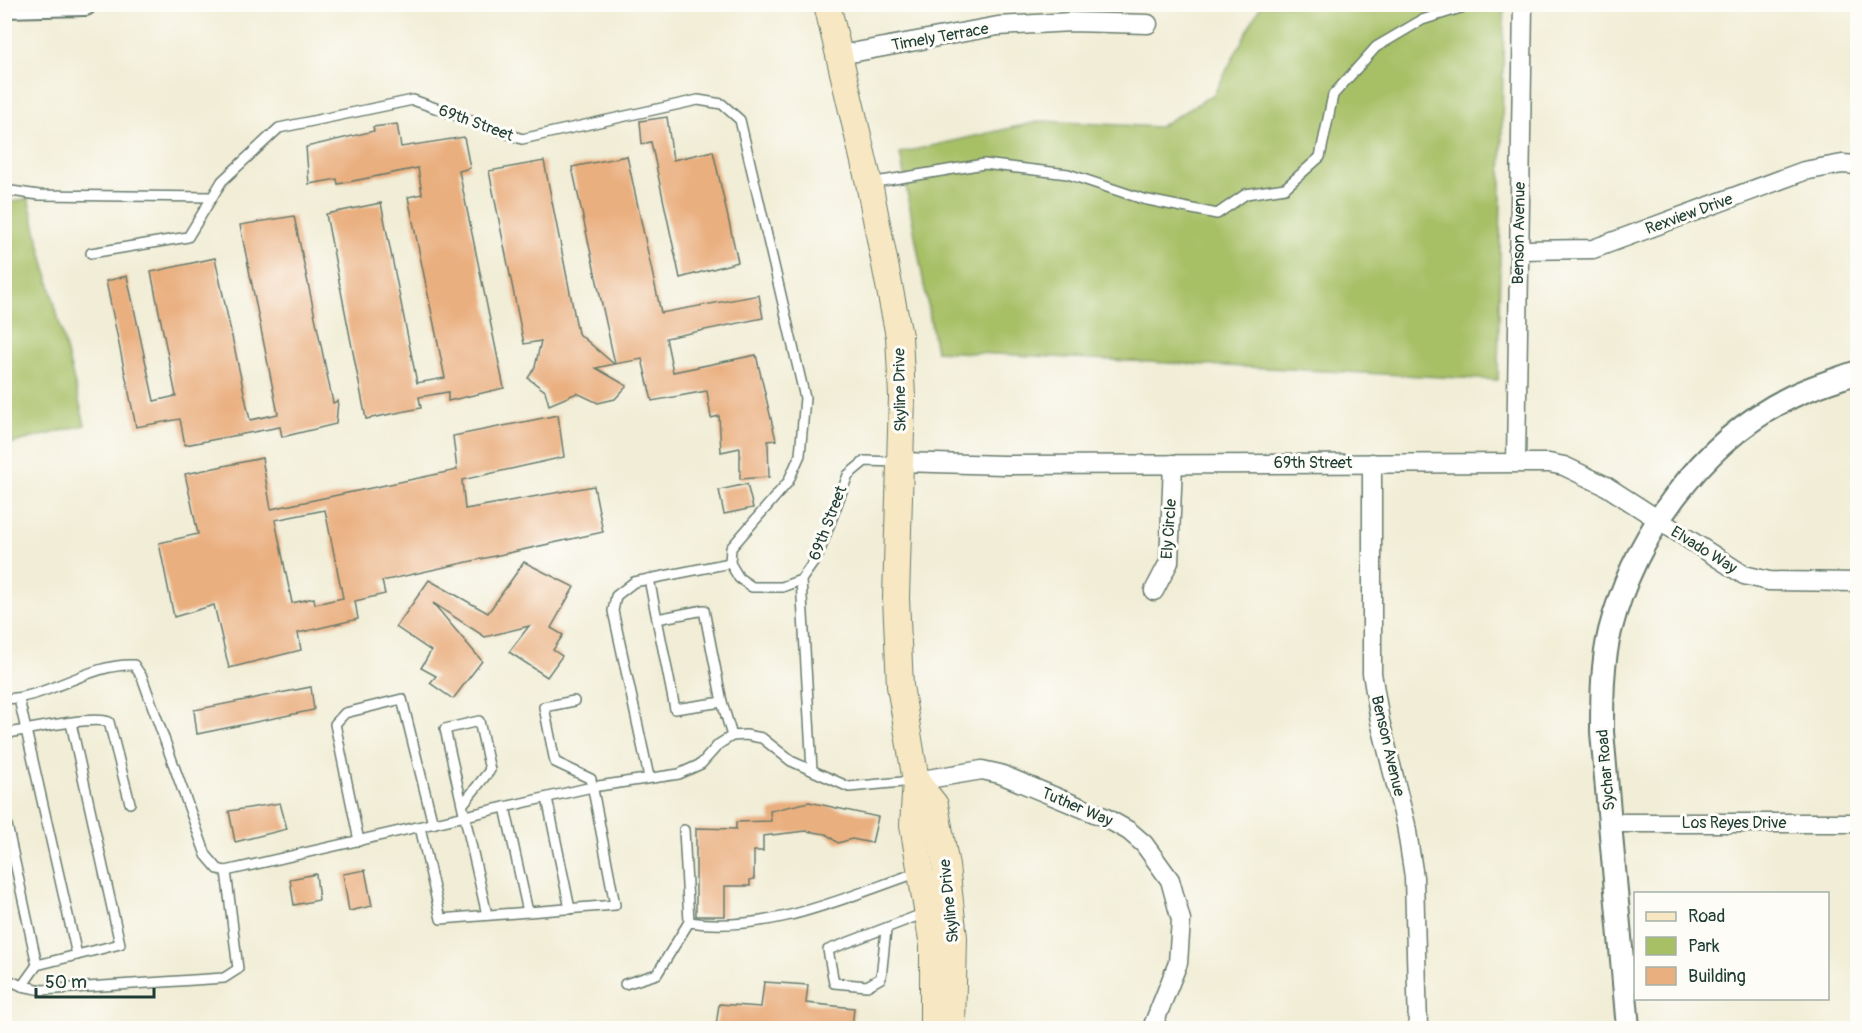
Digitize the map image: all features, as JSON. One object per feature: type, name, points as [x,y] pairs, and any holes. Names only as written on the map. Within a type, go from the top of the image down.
[{"type":"main road","name":"Skyline Drive","points":[[827,4],[869,183],[899,336],[902,397],[896,609],[900,686],[915,781],[913,825],[933,954],[933,1029]]},
{"type":"main road","name":"Skyline Drive","points":[[915,781],[935,805],[946,867],[954,938],[952,1029]]},
{"type":"street","points":[[4,6],[85,4]]},
{"type":"street","name":"Benson Avenue","points":[[1516,462],[1523,4]]},
{"type":"street","name":"Timely Terrace","points":[[840,55],[998,26],[1071,21],[1148,24]]},
{"type":"street","name":"Rexview Drive","points":[[1518,250],[1593,249],[1804,171],[1842,164],[1857,165]]},
{"type":"street","points":[[1659,522],[1677,492],[1729,438],[1789,398],[1857,372]]},
{"type":"street","name":"69th Street","points":[[901,462],[1173,464],[1516,462],[1564,466],[1606,486],[1659,522]]},
{"type":"street","name":"Benson Avenue","points":[[1372,463],[1372,673],[1380,721],[1406,825],[1414,877],[1418,1029]]},
{"type":"street","name":"Ely Circle","points":[[1154,591],[1169,562],[1173,464]]},
{"type":"street","name":"Elvado Way","points":[[1659,522],[1744,575],[1769,581],[1857,582]]},
{"type":"street","name":"Sychar Road","points":[[1628,1029],[1602,732],[1602,698],[1610,633],[1634,566],[1659,522]]},
{"type":"street","name":"Tuther Way","points":[[915,781],[982,770],[1000,774],[1104,817],[1129,831],[1144,844],[1170,880],[1180,908],[1182,933],[1174,977],[1152,1029]]},
{"type":"street","name":"Los Reyes Drive","points":[[1611,823],[1857,823]]},
{"type":"lane","points":[[869,183],[984,164],[1068,174],[1143,199],[1217,214],[1246,194],[1285,189],[1320,157],[1333,95],[1376,47],[1422,20],[1464,7],[1493,4]]},
{"type":"lane","name":"69th Street","points":[[212,197],[222,181],[279,128],[413,100],[522,140],[698,100],[722,104],[740,120],[805,398],[800,455],[788,482],[731,548],[730,563],[739,578],[752,587],[782,587],[801,580],[818,556],[848,475],[865,461],[901,462]]},
{"type":"lane","points":[[4,190],[39,195],[212,197]]},
{"type":"lane","points":[[91,253],[188,237],[212,197]]},
{"type":"lane","points":[[649,777],[613,611],[616,596],[634,582],[730,563]]},
{"type":"lane","points":[[649,579],[675,709],[722,702]]},
{"type":"lane","points":[[801,580],[812,770]]},
{"type":"lane","points":[[657,619],[704,610],[722,702],[732,736]]},
{"type":"lane","points":[[4,699],[19,699],[116,664],[134,665],[142,677],[206,855],[218,869],[226,871],[592,787],[691,770],[732,736],[746,735],[762,738],[791,761],[849,787],[915,781]]},
{"type":"lane","points":[[19,699],[76,955]]},
{"type":"lane","points":[[359,841],[335,724],[345,713],[381,702],[402,699],[433,824]]},
{"type":"lane","points":[[420,826],[441,919],[615,905],[591,779],[555,762],[544,707],[574,701]]},
{"type":"lane","points":[[4,734],[103,719],[109,723],[130,803]]},
{"type":"lane","points":[[463,804],[490,770],[479,721],[445,729],[487,915]]},
{"type":"lane","points":[[22,986],[37,965],[120,944],[70,723]]},
{"type":"lane","points":[[547,798],[570,909]]},
{"type":"lane","points":[[505,807],[528,912]]},
{"type":"lane","points":[[4,812],[37,965]]},
{"type":"lane","points":[[625,984],[657,974],[689,922],[684,830]]},
{"type":"lane","points":[[4,978],[22,986],[42,990],[224,978],[238,969],[226,871]]},
{"type":"lane","points":[[689,922],[733,926],[791,914],[921,871]]},
{"type":"lane","points":[[886,930],[881,978],[867,986],[834,983],[828,950],[886,930],[928,911]]},
{"type":"green space","points":[[1261,5],[1504,5],[1498,380],[936,351],[900,153],[1042,121],[1159,127],[1214,94]]},
{"type":"green space","points":[[28,198],[85,425],[5,445],[5,204]]},
{"type":"building","points":[[667,117],[673,160],[713,151],[738,262],[680,278],[651,142],[642,144],[640,121]]},
{"type":"building","points":[[397,124],[401,147],[464,137],[470,168],[459,171],[504,388],[448,401],[448,392],[419,397],[421,408],[366,419],[326,214],[381,203],[417,383],[445,378],[408,197],[422,194],[418,168],[338,184],[337,179],[309,184],[306,147],[374,131],[373,127]]},
{"type":"building","points":[[627,156],[661,313],[759,295],[763,318],[666,338],[673,372],[756,355],[776,440],[768,441],[769,477],[740,479],[740,448],[721,452],[719,416],[711,418],[707,391],[652,401],[642,359],[615,364],[572,167]]},
{"type":"building","points":[[544,161],[578,333],[614,364],[596,368],[627,386],[615,399],[598,403],[577,393],[549,405],[545,391],[528,378],[535,367],[541,341],[524,344],[489,171]]},
{"type":"building","points":[[294,216],[333,403],[338,401],[336,424],[282,437],[280,427],[185,445],[180,419],[136,427],[106,281],[127,276],[154,401],[176,396],[151,272],[215,258],[250,420],[278,414],[240,225]]},
{"type":"building","points":[[558,415],[564,457],[462,480],[465,509],[594,486],[603,532],[382,581],[385,594],[355,601],[358,619],[298,633],[301,650],[229,668],[214,605],[174,617],[159,543],[198,534],[185,474],[262,458],[271,509],[457,470],[453,436]],"holes":[[[325,510],[343,598],[315,604],[314,598],[292,603],[275,520]]]},
{"type":"building","points":[[747,484],[753,508],[724,514],[719,490]]},
{"type":"building","points":[[524,562],[574,587],[551,628],[563,635],[553,650],[562,656],[547,677],[509,652],[529,626],[485,637],[433,603],[482,661],[453,699],[430,683],[436,676],[421,668],[431,651],[396,627],[429,580],[488,613]]},
{"type":"building","points":[[311,687],[314,710],[197,734],[194,710]]},
{"type":"building","points":[[809,802],[878,817],[872,843],[852,839],[838,843],[826,834],[806,831],[763,836],[763,851],[754,851],[754,879],[750,880],[750,886],[725,886],[725,916],[696,916],[696,828],[736,829],[736,822],[771,821],[770,811]]},
{"type":"building","points":[[280,803],[287,829],[235,842],[229,811]]},
{"type":"building","points":[[365,870],[372,906],[349,911],[343,874]]},
{"type":"building","points":[[316,874],[319,900],[294,905],[290,879]]},
{"type":"building","points":[[764,982],[808,985],[806,1003],[854,1008],[852,1029],[716,1026],[719,1004],[761,1007]]}]
